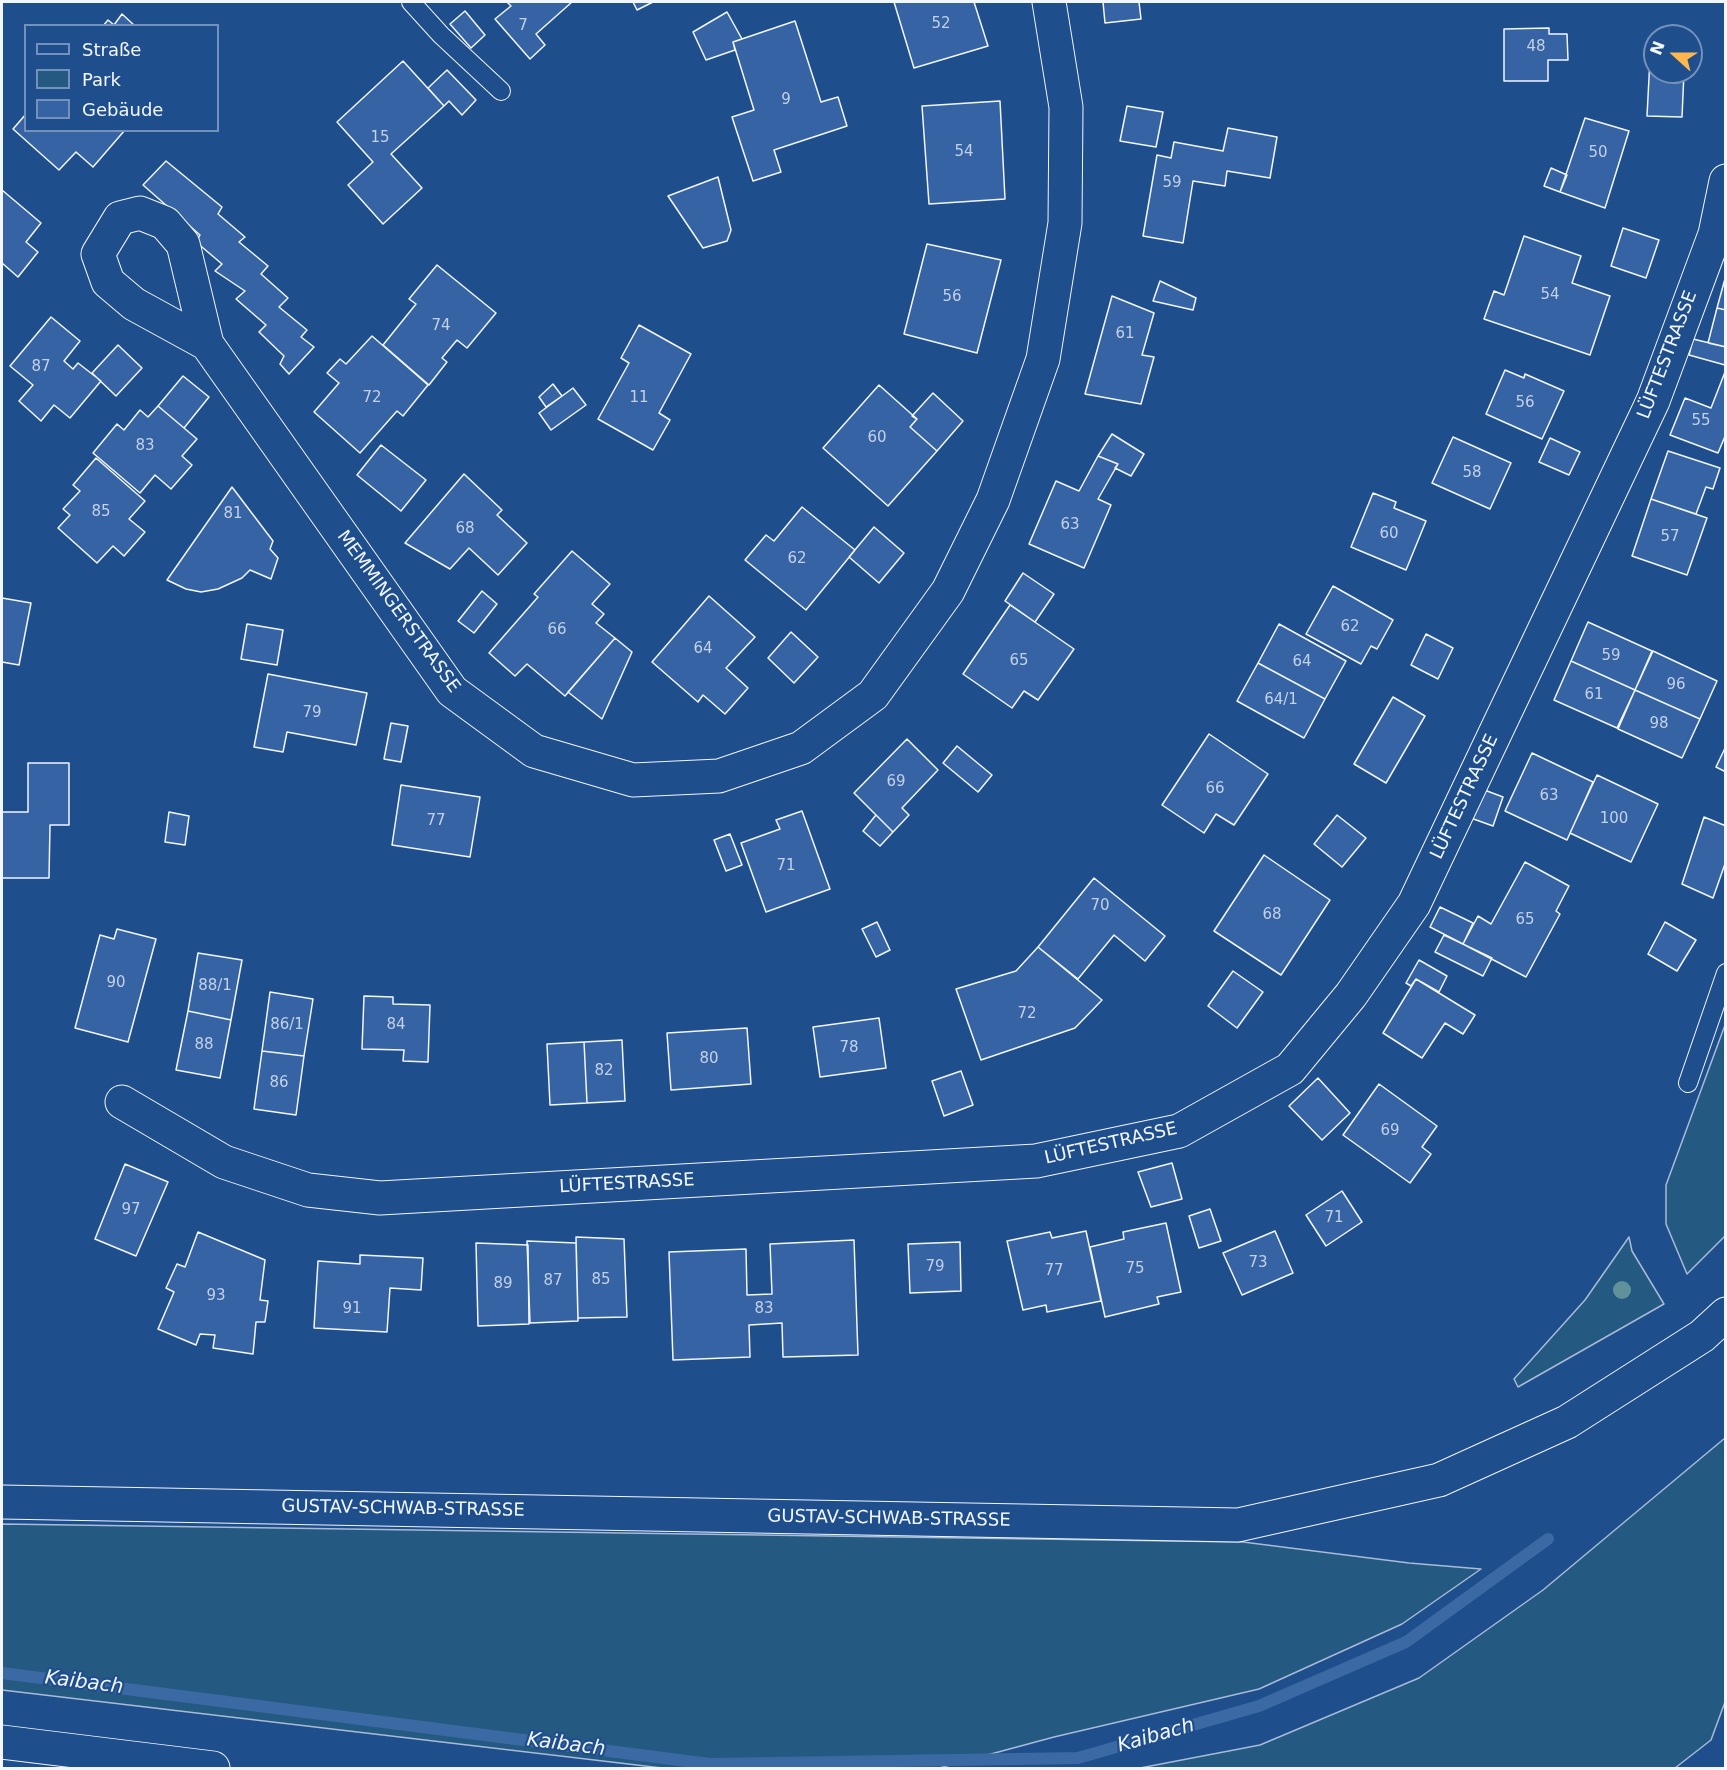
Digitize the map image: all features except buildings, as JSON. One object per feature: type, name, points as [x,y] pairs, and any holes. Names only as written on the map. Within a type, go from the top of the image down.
[{"type":"street","name":"MEMMINGERSTRASSE","points":[[207,344],[452,691],[534,751],[633,780],[719,776],[801,748],[873,695],[948,591],[993,500],[1043,359],[1065,223],[1066,107],[1049,2]]},
{"type":"street","name":"LÜFTESTRASSE","points":[[123,1102],[224,1162],[308,1190],[380,1198],[1036,1161],[1179,1131],[1290,1069],[1351,995],[1414,904],[1653,401],[1715,234],[1725,181]]},
{"type":"street","name":"GUSTAV-SCHWAB-STRASSE","points":[[2,1502],[1238,1525],[1450,1475],[1567,1422],[1702,1336],[1725,1314]]},
{"type":"street","points":[[2,1742],[213,1768]]},
{"type":"lane","points":[[411,2],[441,35],[501,91]]},
{"type":"lane","points":[[1688,1083],[1725,973]]},
{"type":"green space","points":[[1725,1025],[1725,1236],[1687,1274],[1666,1224],[1666,1185]]},
{"type":"green space","points":[[1629,1237],[1632,1251],[1664,1304],[1518,1387],[1514,1379],[1585,1300]]},
{"type":"green space","points":[[1725,1438],[1725,1702],[1711,1740],[1675,1768],[1140,1768],[1260,1745],[1419,1678],[1543,1590]]},
{"type":"green space","points":[[2,1524],[1243,1542],[1409,1563],[1481,1569],[1402,1624],[1259,1689],[1054,1737],[939,1768],[662,1768],[2,1690]]},
{"type":"waterway","name":"Kaibach","points":[[2,1673],[710,1764],[1078,1758],[1259,1706],[1406,1642],[1548,1539]]}]
